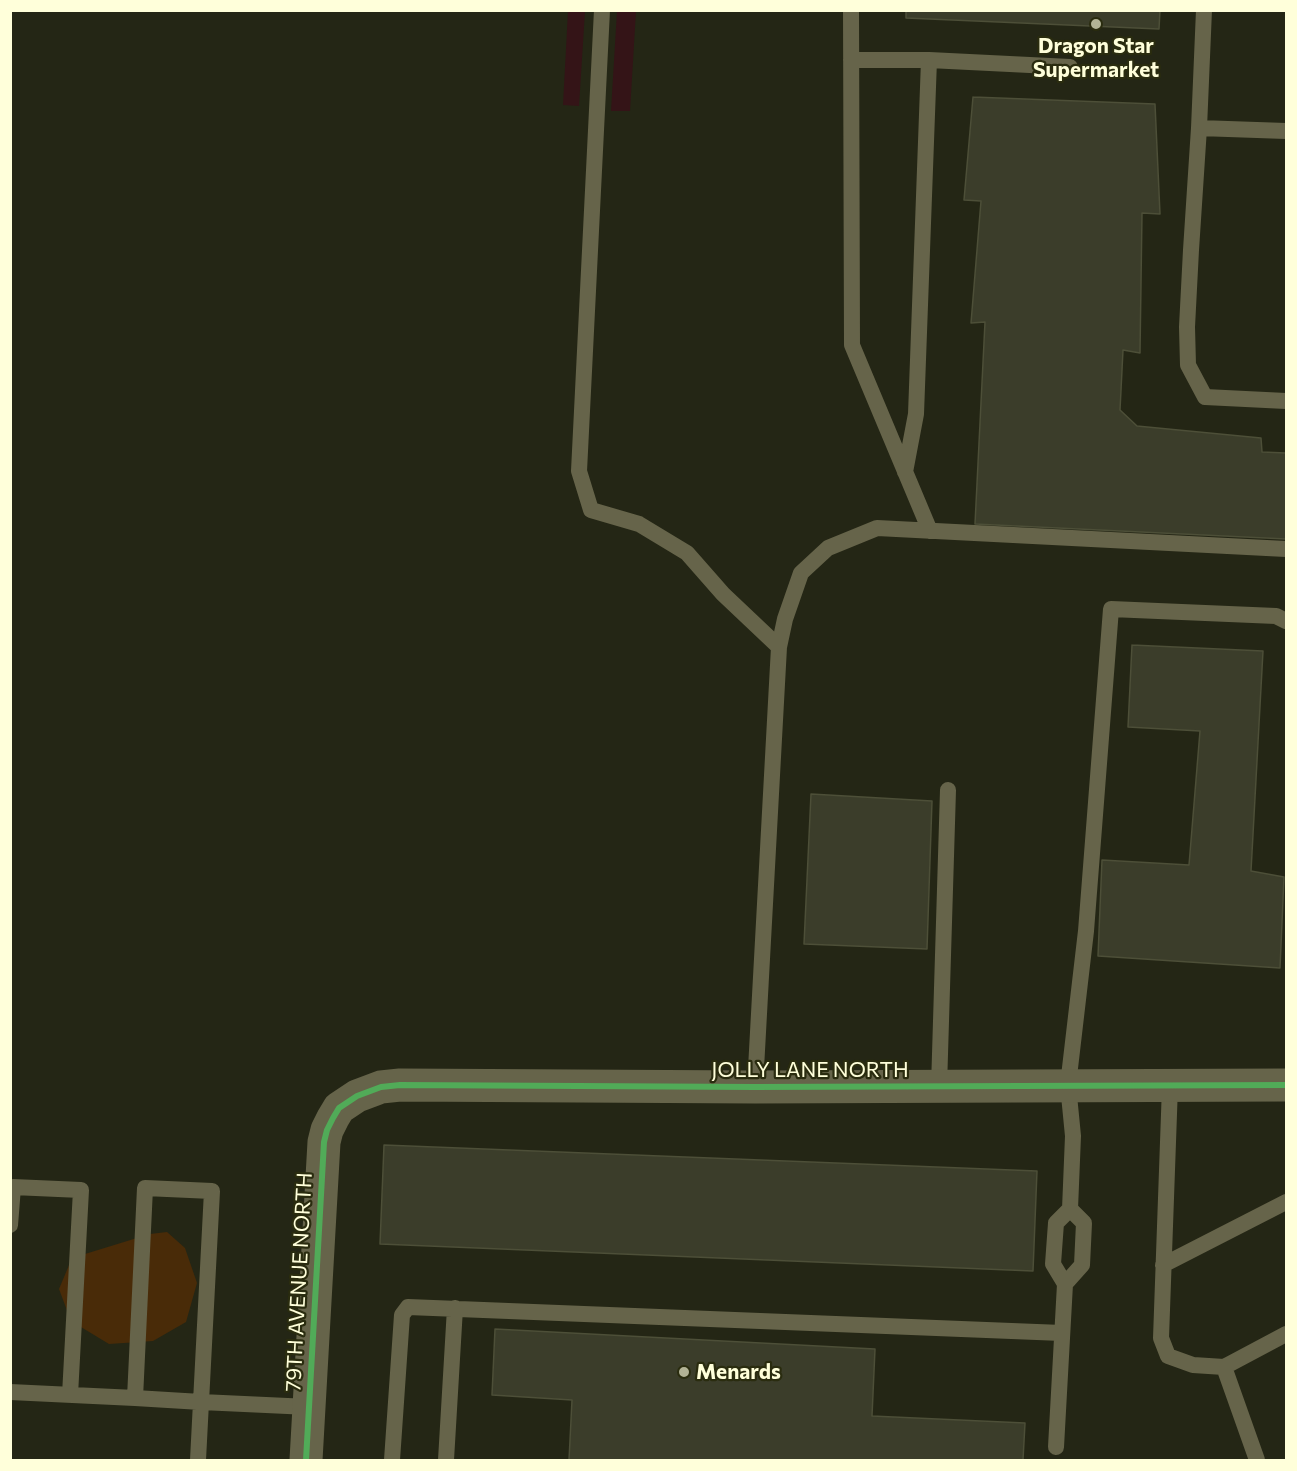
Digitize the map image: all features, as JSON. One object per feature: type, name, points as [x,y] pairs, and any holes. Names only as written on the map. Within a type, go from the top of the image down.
[{"type":"street","name":"JOLLY LANE NORTH","points":[[339,1108],[357,1095],[381,1087],[400,1085],[755,1087],[1287,1085]]},
{"type":"street","name":"79TH AVENUE NORTH","points":[[306,1461],[322,1155],[327,1130],[339,1108]]},
{"type":"lane","points":[[602,10],[579,471],[591,510],[639,524],[687,553],[723,594],[779,647]]},
{"type":"lane","points":[[851,10],[852,345],[930,531]]},
{"type":"lane","points":[[1204,10],[1187,327],[1188,366],[1205,397],[1287,400]]},
{"type":"lane","points":[[851,60],[929,60],[1070,67]]},
{"type":"lane","points":[[905,472],[916,414],[929,60]]},
{"type":"lane","points":[[1199,128],[1287,131]]},
{"type":"lane","points":[[755,1087],[779,647],[785,619],[801,573],[828,548],[877,528],[1287,549]]},
{"type":"lane","points":[[1056,1447],[1065,1284],[1053,1264],[1056,1223],[1070,1209],[1073,1136],[1068,1085],[1086,931],[1111,609],[1276,616],[1287,621]]},
{"type":"lane","points":[[939,1087],[948,790]]},
{"type":"lane","points":[[1170,1086],[1161,1338],[1168,1356],[1193,1365],[1224,1367],[1287,1334]]},
{"type":"lane","points":[[10,1225],[13,1187],[81,1190],[70,1395]]},
{"type":"lane","points":[[135,1398],[146,1188],[212,1191],[198,1461]]},
{"type":"lane","points":[[1163,1265],[1287,1202]]},
{"type":"lane","points":[[1065,1284],[1082,1265],[1084,1223],[1070,1209]]},
{"type":"lane","points":[[392,1461],[402,1315],[408,1307],[1062,1333]]},
{"type":"lane","points":[[446,1461],[455,1308]]},
{"type":"lane","points":[[1224,1367],[1257,1461]]},
{"type":"lane","points":[[10,1392],[309,1407]]},
{"type":"shaded area","points":[[568,11],[585,11],[579,106],[563,105]]},
{"type":"shaded area","points":[[617,11],[636,11],[630,111],[611,111]]},
{"type":"shaded area","points":[[167,1232],[185,1248],[197,1283],[186,1322],[153,1341],[109,1344],[71,1321],[59,1289],[72,1258],[150,1234]]},
{"type":"building","name":"Dragon Star Supermarket","points":[[906,10],[1160,10],[1159,29],[906,18]]},
{"type":"building","points":[[973,97],[1155,104],[1160,214],[1142,213],[1140,353],[1123,350],[1120,410],[1137,426],[1261,438],[1262,452],[1286,453],[1286,539],[975,524],[985,322],[971,323],[981,201],[964,200]]},
{"type":"building","points":[[1132,645],[1263,651],[1251,871],[1284,877],[1280,968],[1098,956],[1102,860],[1189,865],[1200,731],[1128,727]]},
{"type":"building","points":[[811,794],[932,801],[927,949],[804,944]]},
{"type":"building","points":[[384,1145],[1037,1171],[1033,1271],[380,1244]]},
{"type":"building","name":"Menards","points":[[495,1329],[875,1349],[872,1416],[1025,1423],[1023,1460],[569,1460],[572,1400],[492,1395]]},
{"type":"cycle path","points":[[306,1460],[324,1142],[327,1130],[339,1108],[357,1096],[381,1087],[400,1085],[755,1087],[1286,1085]]},
{"type":"place","name":"Dragon Star Supermarket","points":[[1096,24]]},
{"type":"place","name":"Menards","points":[[684,1372]]}]
